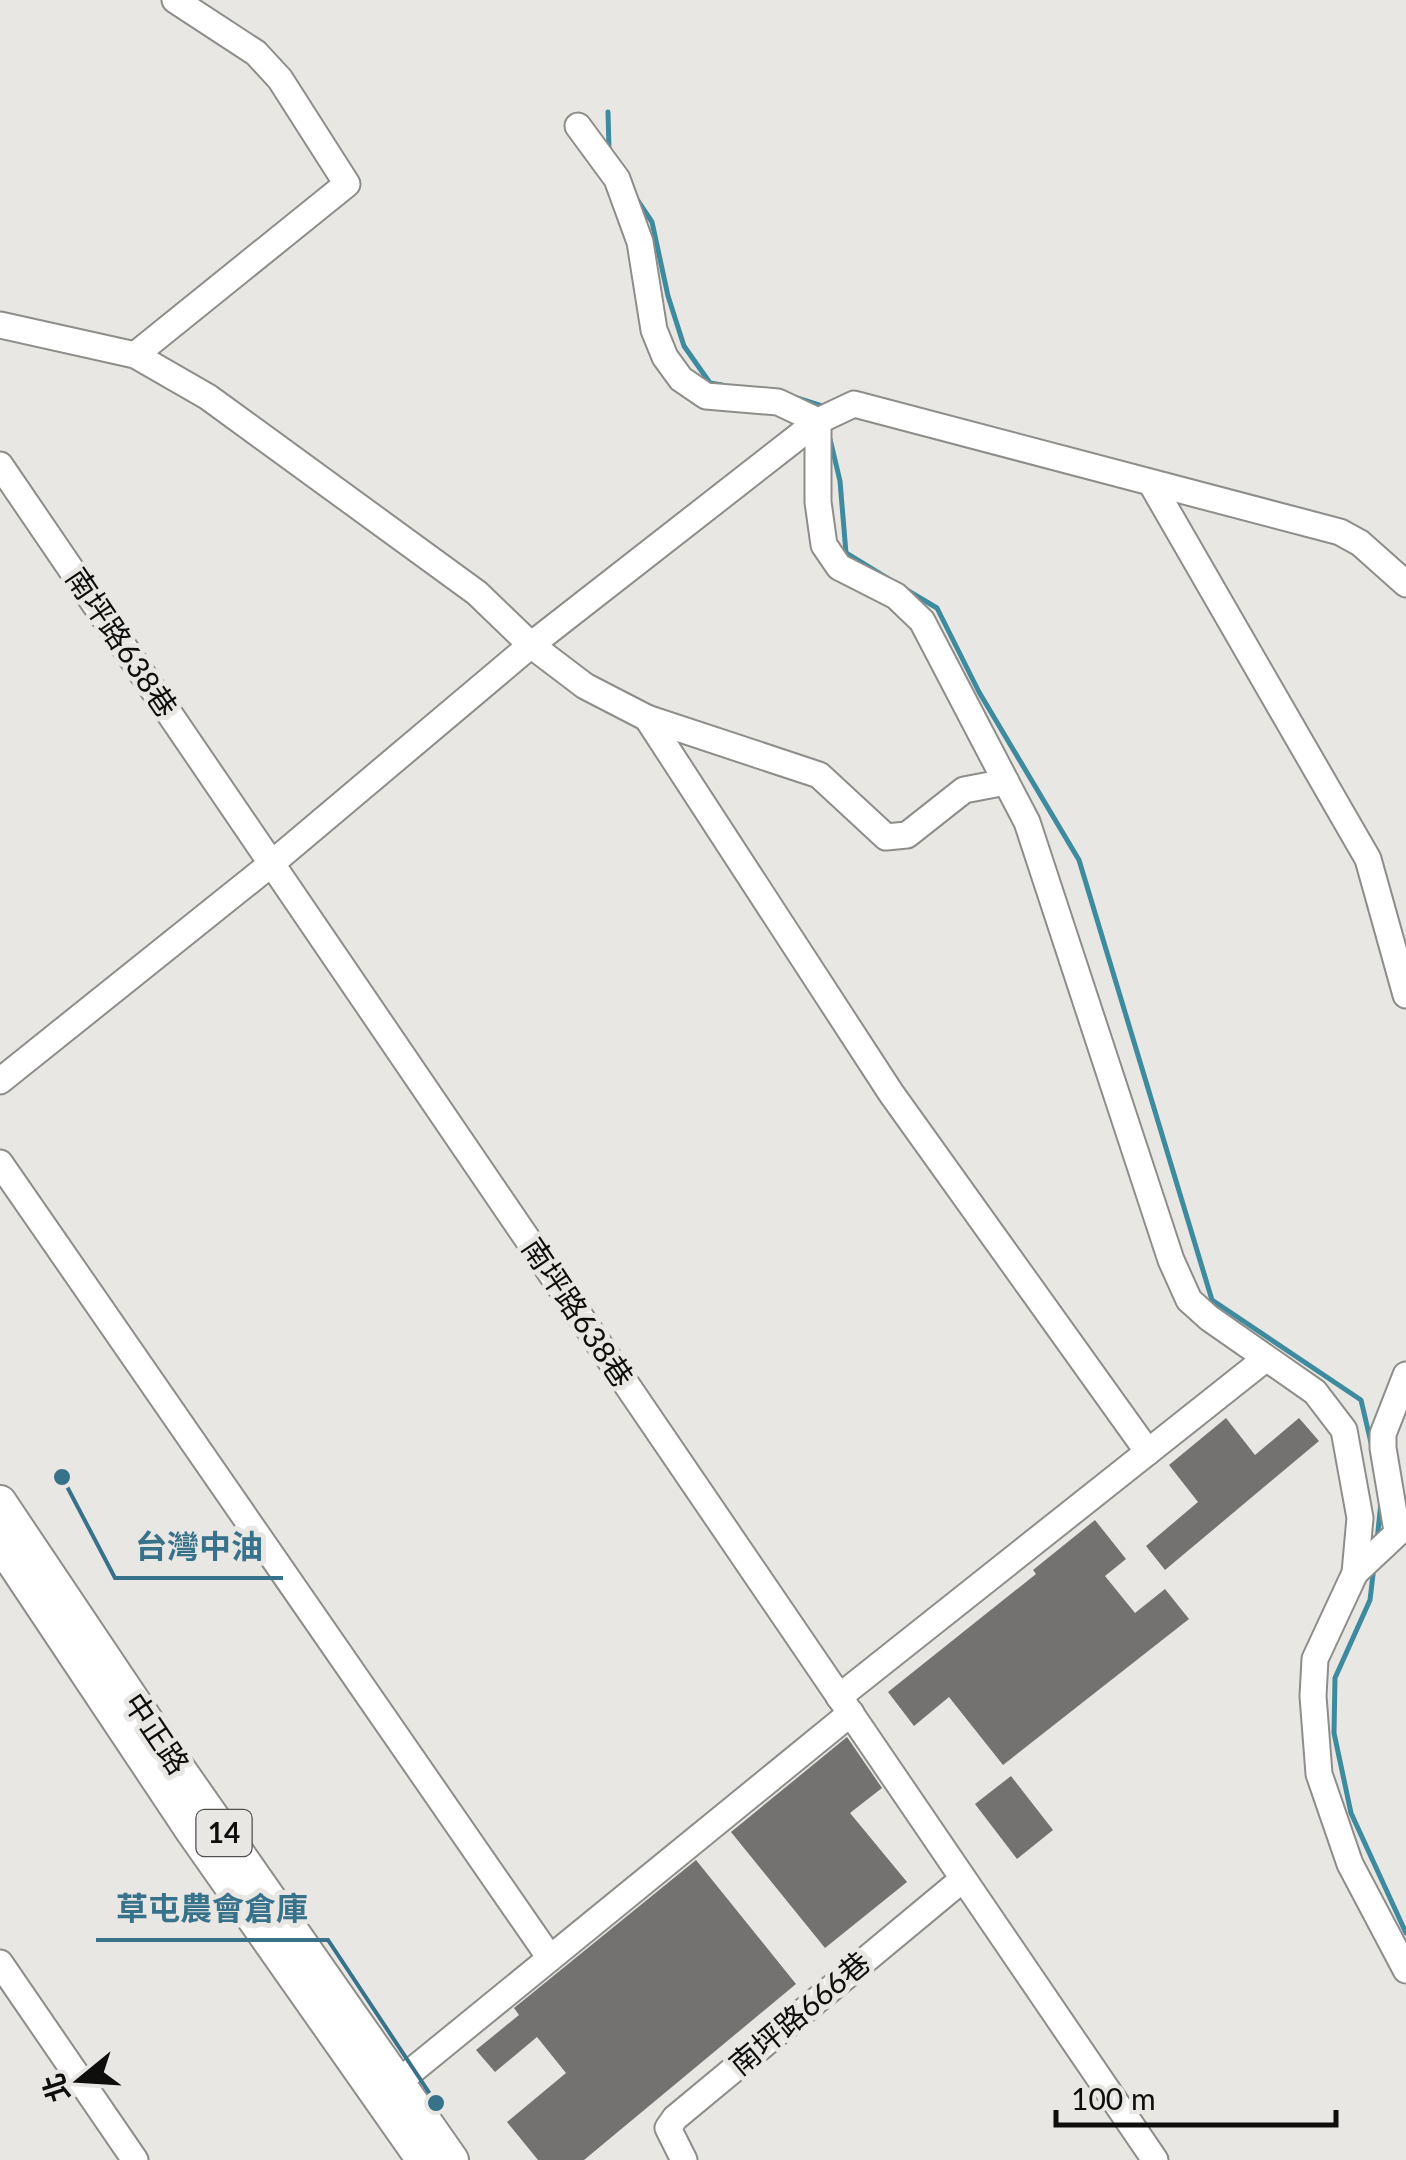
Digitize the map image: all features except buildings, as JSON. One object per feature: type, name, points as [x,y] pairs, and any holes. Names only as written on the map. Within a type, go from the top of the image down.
[{"type":"main road","name":"中正路","points":[[0,1502],[180,1769],[388,2090],[423,2160]]},
{"type":"main road","name":"中正路","points":[[0,1543],[192,1831],[388,2090],[452,2160]]},
{"type":"street","points":[[134,355],[347,184],[280,79],[256,53],[175,0]]},
{"type":"street","points":[[578,126],[617,179],[640,242],[654,330],[680,379],[706,396],[778,402],[818,421]]},
{"type":"street","points":[[0,325],[134,355],[208,397],[477,593],[531,645],[585,686],[647,718],[819,775],[886,837],[906,835],[964,790],[1006,782]]},
{"type":"street","points":[[0,1081],[271,864],[531,645],[818,421],[854,404],[1340,532],[1360,543],[1406,584]]},
{"type":"street","points":[[818,421],[818,502],[824,546],[839,567],[896,596],[922,621],[1027,822],[1177,1274],[1189,1300],[1315,1392],[1344,1430],[1360,1518],[1355,1573],[1315,1660],[1318,1774],[1350,1864],[1406,1970]]},
{"type":"street","name":"南坪路638巷","points":[[0,465],[1155,2160]]},
{"type":"street","points":[[1151,483],[1368,859],[1406,995]]},
{"type":"street","points":[[647,718],[891,1093],[1148,1452]]},
{"type":"street","points":[[0,1163],[550,1958]]},
{"type":"street","points":[[388,2090],[1265,1358]]},
{"type":"street","points":[[1355,1573],[1402,1528],[1382,1448],[1383,1434],[1406,1375]]},
{"type":"street","name":"南坪路666巷","points":[[684,2160],[668,2128],[675,2118],[962,1879]]},
{"type":"street","points":[[0,1963],[135,2160]]},
{"type":"waterway","points":[[608,112],[609,149]]},
{"type":"waterway","points":[[636,198],[652,222],[684,346],[710,383],[722,385]]},
{"type":"waterway","points":[[797,398],[822,409]]},
{"type":"waterway","points":[[830,439],[840,481],[846,553],[887,578]]},
{"type":"waterway","points":[[905,589],[937,608],[979,692],[1079,860],[1212,1300],[1361,1400],[1372,1447]]},
{"type":"waterway","points":[[1377,1541],[1381,1502]]},
{"type":"waterway","points":[[1374,1566],[1370,1600],[1335,1678],[1334,1733],[1351,1813],[1406,1933]]},
{"type":"place","name":"台灣中油","points":[[62,1477]]},
{"type":"place","name":"草屯農會倉庫","points":[[436,2103]]}]
